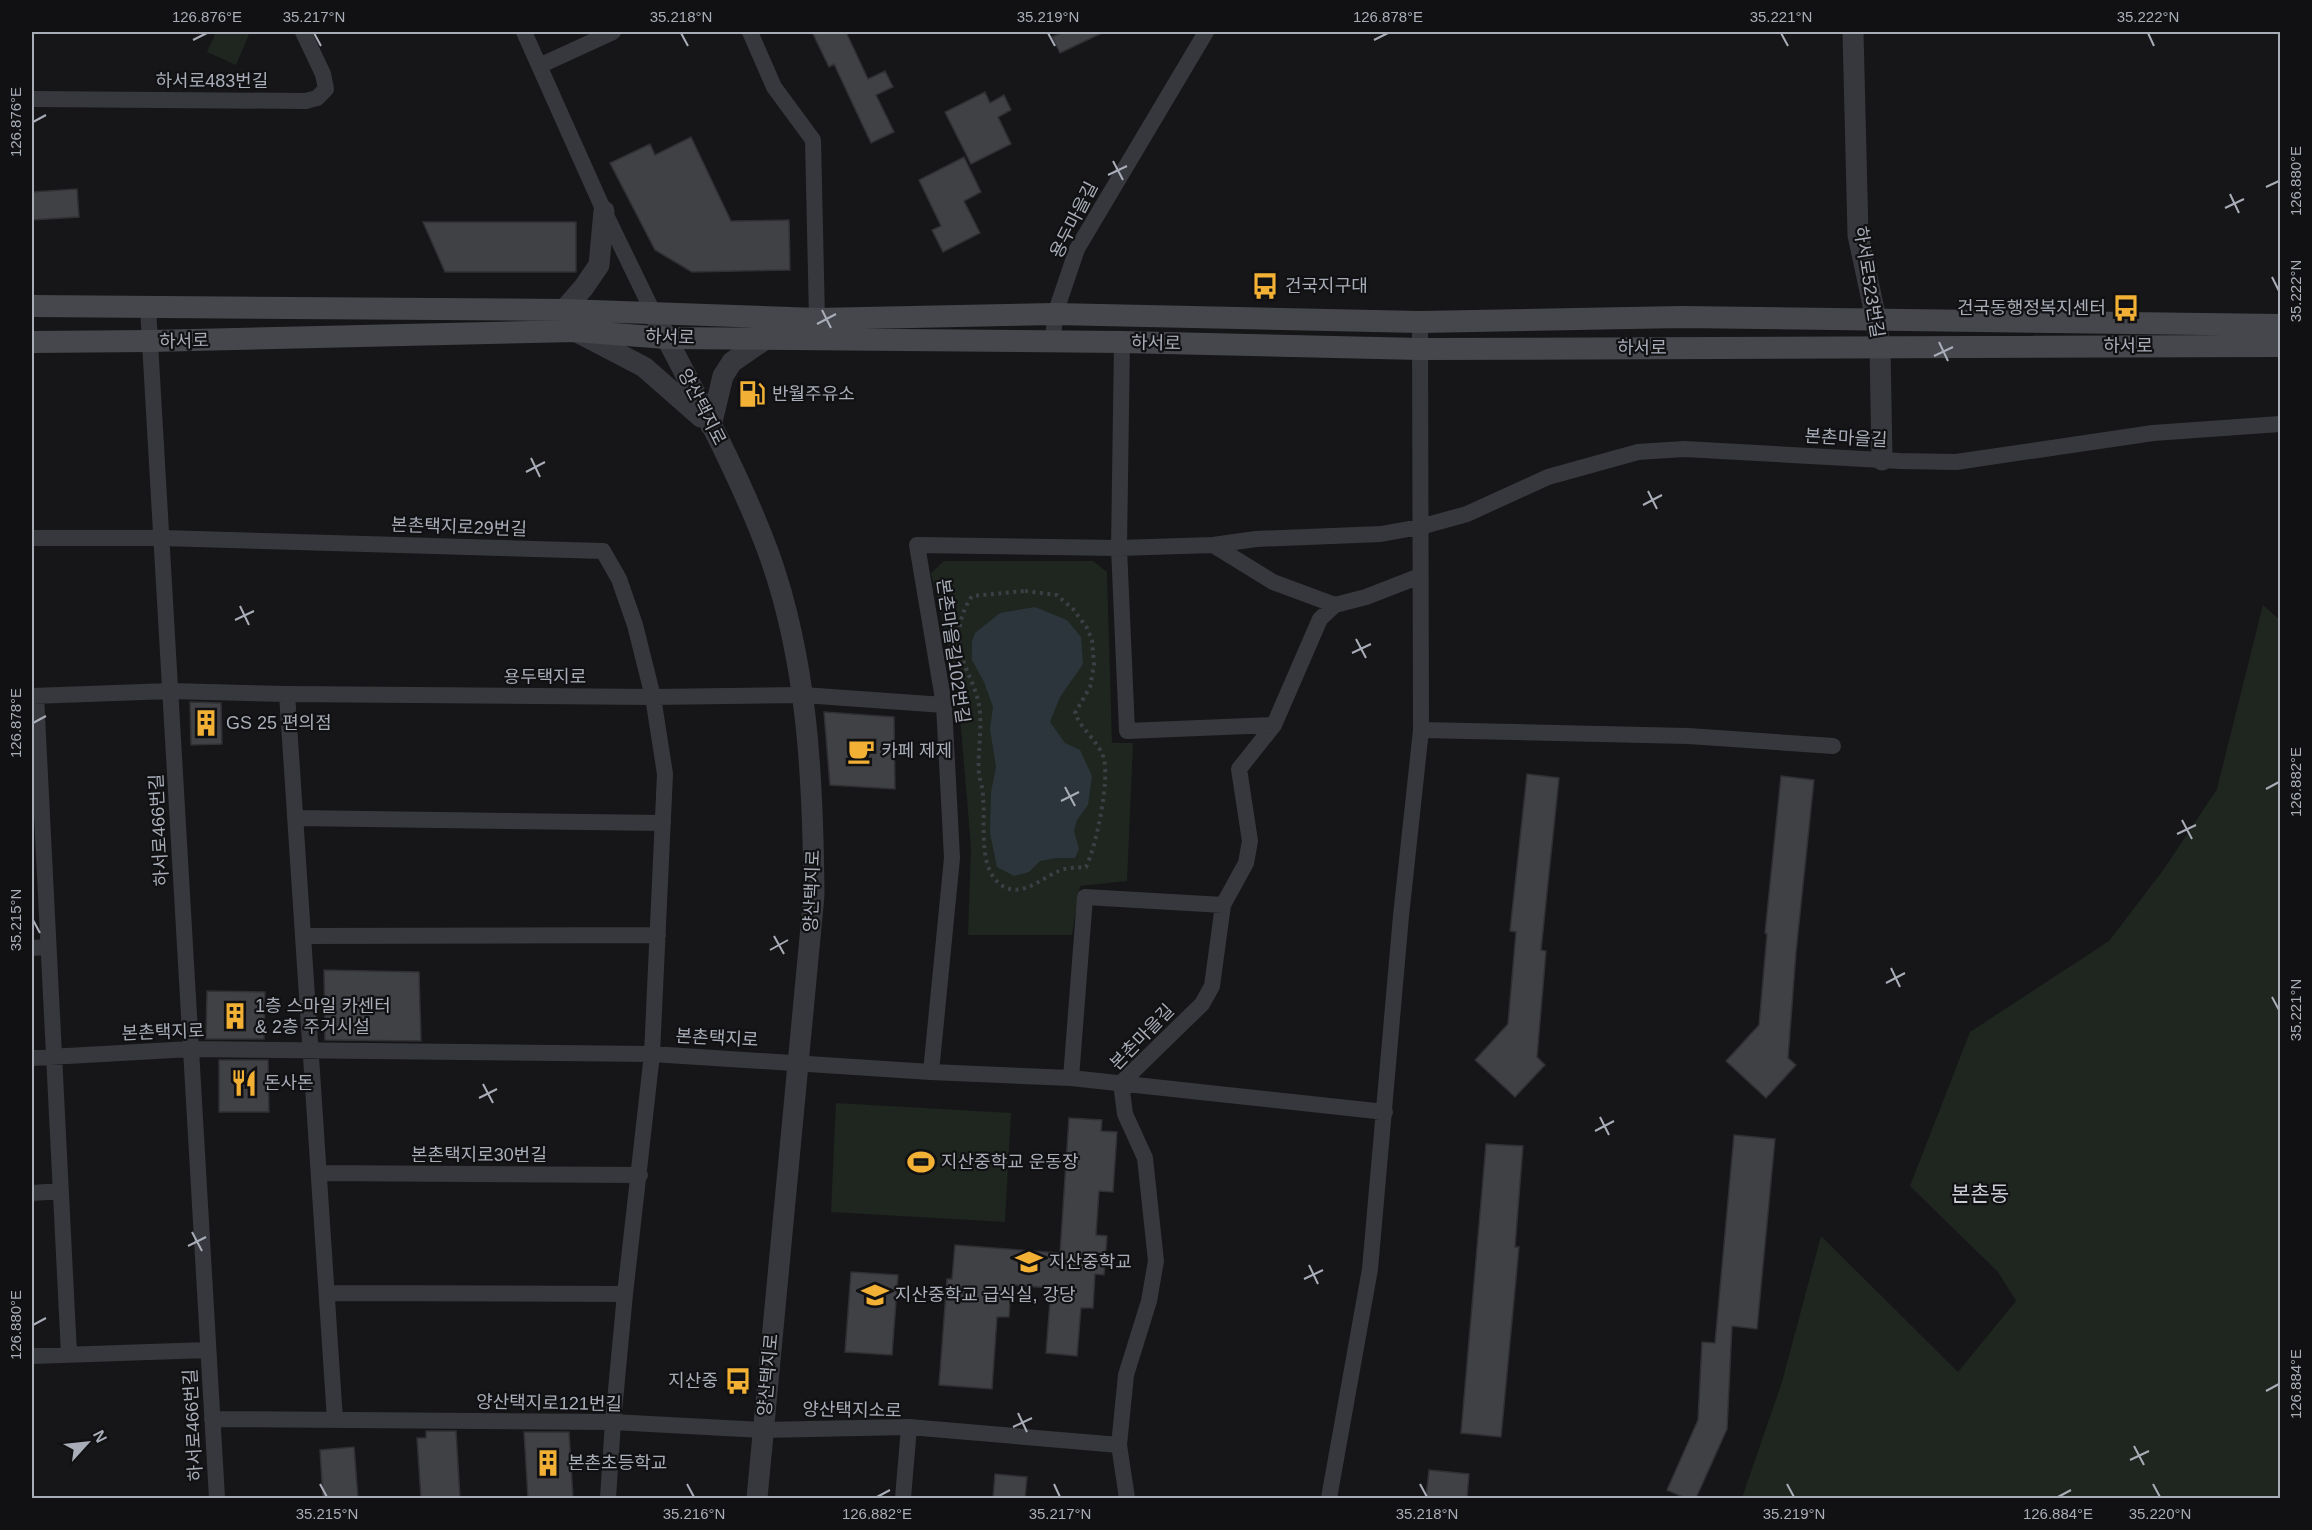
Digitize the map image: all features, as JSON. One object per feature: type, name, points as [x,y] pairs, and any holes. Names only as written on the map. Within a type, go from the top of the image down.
[{"type":"main road","name":"하서로","points":[[32,306],[564,310],[817,319],[1055,314],[1420,322],[1682,317],[2280,325]]},
{"type":"main road","name":"하서로","points":[[32,342],[576,331],[666,338],[1122,342],[1420,349],[2280,346]]},
{"type":"street","name":"하서로483번길","points":[[32,99],[306,101],[318,98],[326,89],[323,74],[303,32]]},
{"type":"street","points":[[524,32],[604,211],[653,312]]},
{"type":"street","points":[[539,66],[613,32]]},
{"type":"street","points":[[750,32],[774,87],[813,140],[817,319]]},
{"type":"street","name":"용두마을길","points":[[1053,341],[1055,314],[1077,249],[1206,32]]},
{"type":"street","name":"하서로523번길","points":[[1853,32],[1858,235],[1880,347],[1882,460]]},
{"type":"street","points":[[564,310],[599,265],[604,211]]},
{"type":"street","name":"하서로466번길","points":[[148,308],[217,1498]]},
{"type":"street","name":"양산택지로","points":[[653,312],[739,480],[770,556],[793,640],[803,695],[813,803],[814,895],[757,1498]]},
{"type":"street","points":[[1329,1498],[1370,1269],[1401,916],[1421,730],[1420,322]]},
{"type":"street","points":[[576,331],[644,367],[711,426],[723,376],[732,362],[767,338]]},
{"type":"street","points":[[1122,342],[1119,548],[1127,730],[1274,725]]},
{"type":"street","name":"본촌마을길","points":[[1420,527],[1467,514],[1548,477],[1638,452],[1684,449],[1956,462],[2153,433],[2280,424]]},
{"type":"street","name":"본촌마을길102번길","points":[[931,1072],[952,858],[944,705],[917,545],[1119,548],[1213,545],[1256,539],[1381,534],[1420,527]]},
{"type":"street","name":"본촌택지로29번길","points":[[32,538],[162,538],[603,551],[619,579],[635,625],[653,697],[665,774],[652,1054]]},
{"type":"street","points":[[1213,545],[1273,582],[1335,605],[1366,597],[1420,576]]},
{"type":"street","name":"본촌마을길","points":[[1126,1498],[1119,1445],[1126,1375],[1149,1301],[1156,1261],[1145,1158],[1125,1114],[1120,1083],[1202,1004],[1212,986],[1223,905],[1246,863],[1250,841],[1239,769],[1274,725],[1320,619],[1335,605]]},
{"type":"street","name":"용두택지로","points":[[40,947],[45,871],[37,818],[34,696],[170,691],[653,697],[803,695],[944,705]]},
{"type":"street","points":[[287,694],[335,1420]]},
{"type":"street","points":[[1421,730],[1688,736],[1833,746]]},
{"type":"street","points":[[295,818],[663,824]]},
{"type":"street","points":[[1071,1078],[1085,897],[1223,905]]},
{"type":"street","points":[[303,936],[658,935]]},
{"type":"street","points":[[40,947],[54,1057],[69,1354]]},
{"type":"street","name":"본촌택지로","points":[[32,1058],[191,1049],[652,1054],[931,1072],[1071,1078],[1385,1112]]},
{"type":"street","points":[[608,1498],[625,1294],[652,1054]]},
{"type":"street","name":"본촌택지로30번길","points":[[319,1173],[640,1175]]},
{"type":"street","points":[[32,1193],[60,1191]]},
{"type":"street","points":[[327,1293],[625,1294]]},
{"type":"street","name":"하서로466번길","points":[[32,1356],[208,1350]]},
{"type":"street","name":"양산택지로121번길","points":[[212,1419],[613,1422],[762,1430]]},
{"type":"street","points":[[909,1427],[1119,1445]]},
{"type":"street","name":"양산택지소로","points":[[762,1430],[909,1427],[903,1498]]},
{"type":"path","points":[[1025,591],[1057,595],[1073,609],[1087,628],[1092,640],[1094,665],[1090,687],[1075,713],[1079,724],[1103,756],[1105,768],[1103,799],[1090,858],[1086,867],[1060,870],[1031,887],[1015,889],[1001,885],[989,871],[984,840],[983,796],[979,774],[979,704],[959,640],[963,608],[972,596],[1025,591]]},
{"type":"shaded area","points":[[216,32],[250,32],[236,65],[207,52]]},
{"type":"shaded area","points":[[944,561],[1093,561],[1107,572],[1112,743],[1133,743],[1127,881],[1080,886],[1072,935],[968,935],[971,847],[957,680],[931,573]]},
{"type":"shaded area","points":[[2263,605],[2280,620],[2280,1498],[1742,1498],[1782,1382],[1821,1236],[1958,1372],[2016,1301],[1998,1272],[1910,1186],[1970,1032],[2109,941],[2164,869],[2217,789]]},
{"type":"shaded area","points":[[1035,607],[1067,620],[1081,637],[1083,664],[1060,697],[1050,722],[1065,743],[1080,750],[1092,776],[1088,805],[1077,820],[1074,831],[1079,849],[1075,858],[1040,861],[1029,872],[1014,876],[997,867],[990,833],[991,792],[996,767],[990,729],[993,707],[984,682],[972,660],[972,642],[975,633],[1000,613]]},
{"type":"shaded area","name":"지산중학교 운동장","points":[[836,1103],[1011,1113],[1005,1222],[831,1212]]},
{"type":"building","points":[[812,32],[846,32],[868,79],[885,71],[893,87],[876,95],[894,132],[871,143],[834,64],[829,67]]},
{"type":"building","points":[[1064,32],[1104,32],[1060,53],[1052,37]]},
{"type":"building","points":[[985,92],[990,103],[1004,95],[1011,110],[998,117],[1011,144],[971,164],[945,112]]},
{"type":"building","points":[[691,137],[731,221],[789,220],[790,270],[692,272],[655,250],[610,163],[650,144],[655,155]]},
{"type":"building","points":[[964,157],[981,192],[964,201],[980,233],[943,252],[932,230],[941,226],[919,180]]},
{"type":"building","points":[[77,189],[79,217],[32,220],[32,192]]},
{"type":"building","points":[[423,222],[576,222],[576,272],[445,272]]},
{"type":"building","name":"GS 25 편의점","points":[[190,702],[221,703],[222,744],[191,745]]},
{"type":"building","name":"카페 제제","points":[[824,712],[894,717],[895,789],[830,785]]},
{"type":"building","points":[[1527,774],[1559,778],[1541,950],[1546,951],[1537,1057],[1545,1065],[1515,1097],[1475,1060],[1508,1024],[1516,932],[1510,931]]},
{"type":"building","points":[[1781,776],[1814,780],[1796,952],[1788,1058],[1796,1065],[1766,1098],[1726,1061],[1759,1025],[1767,934],[1765,933]]},
{"type":"building","points":[[324,970],[419,972],[421,1041],[325,1040]]},
{"type":"building","name":"1층 스마일 카센터 & 2층 주거시설","points":[[207,991],[265,992],[264,1039],[206,1039]]},
{"type":"building","name":"돈사돈","points":[[219,1060],[268,1060],[269,1112],[219,1112]]},
{"type":"building","name":"지산중학교","points":[[1069,1118],[1102,1120],[1101,1131],[1117,1132],[1113,1192],[1099,1191],[1096,1235],[1107,1236],[1104,1275],[1095,1274],[1093,1308],[1081,1308],[1077,1356],[1046,1353],[1051,1288],[1011,1285],[1009,1317],[997,1317],[992,1389],[939,1385],[947,1279],[952,1279],[955,1245],[1060,1253]]},
{"type":"building","points":[[1734,1135],[1775,1139],[1757,1329],[1732,1326],[1727,1429],[1696,1498],[1685,1498],[1667,1490],[1698,1420],[1702,1342],[1715,1343]]},
{"type":"building","points":[[1486,1144],[1523,1146],[1515,1247],[1519,1247],[1501,1437],[1461,1433]]},
{"type":"building","points":[[851,1272],[898,1275],[892,1355],[845,1352]]},
{"type":"building","points":[[426,1431],[456,1431],[460,1498],[421,1498],[417,1438],[426,1438]]},
{"type":"building","name":"본촌초등학교","points":[[524,1432],[569,1432],[573,1498],[528,1498]]},
{"type":"building","points":[[354,1447],[358,1498],[323,1498],[320,1450]]},
{"type":"building","points":[[1429,1470],[1469,1474],[1467,1498],[1426,1498]]},
{"type":"building","points":[[995,1474],[1027,1477],[1025,1498],[993,1498]]},
{"type":"place","name":"건국지구대","points":[[1265,286]]},
{"type":"place","name":"건국동행정복지센터","points":[[2126,308]]},
{"type":"place","name":"반월주유소","points":[[752,394]]},
{"type":"place","name":"GS 25 편의점","points":[[206,723]]},
{"type":"place","name":"카페 제제","points":[[861,751]]},
{"type":"place","name":"1층 스마일 카센터 & 2층 주거시설","points":[[235,1016]]},
{"type":"place","name":"돈사돈","points":[[244,1083]]},
{"type":"place","name":"지산중학교 운동장","points":[[921,1162]]},
{"type":"place","name":"지산중학교","points":[[1029,1262]]},
{"type":"place","name":"지산중학교 급식실, 강당","points":[[875,1295]]},
{"type":"place","name":"지산중","points":[[738,1381]]},
{"type":"place","name":"본촌초등학교","points":[[548,1463]]},
{"type":"district","name":"본촌동","points":[[1980,1194]]}]
